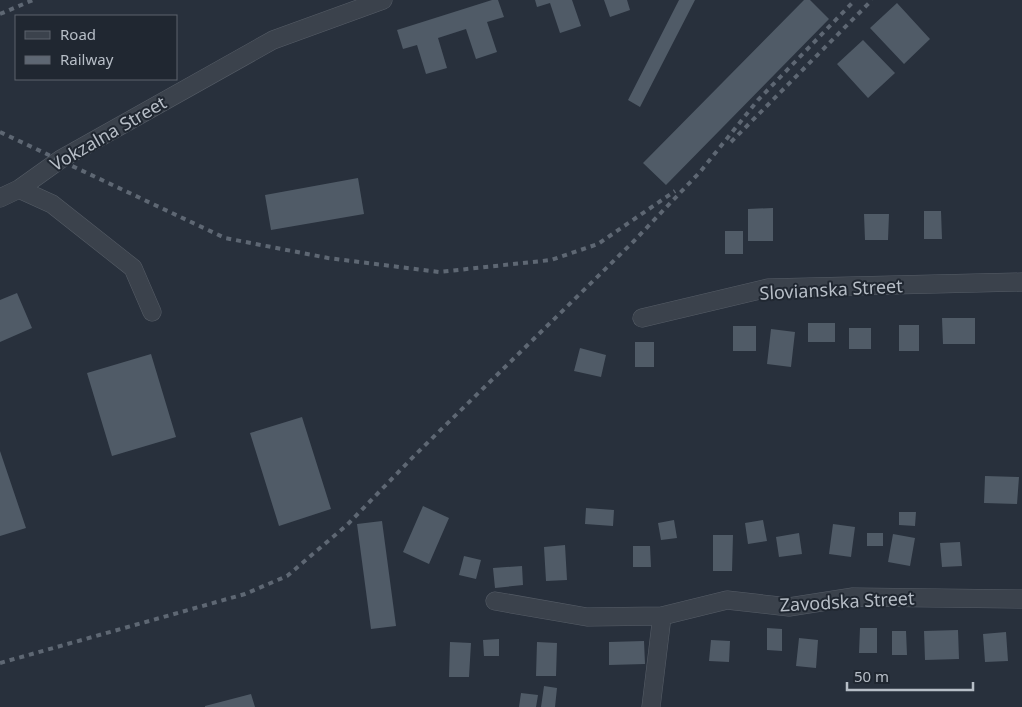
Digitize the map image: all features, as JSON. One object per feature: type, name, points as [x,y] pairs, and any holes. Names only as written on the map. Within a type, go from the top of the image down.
[{"type":"street","name":"Vokzalna Street","points":[[0,198],[19,189],[61,159],[273,40],[383,0]]},
{"type":"street","points":[[19,189],[52,204],[133,268],[152,312]]},
{"type":"street","name":"Slovianska Street","points":[[642,318],[768,288],[1022,282]]},
{"type":"street","name":"Zavodska Street","points":[[495,601],[587,617],[662,616],[727,600],[789,607],[853,598],[1022,599]]},
{"type":"street","points":[[651,707],[662,616]]},
{"type":"building","points":[[492,0],[498,0],[504,17],[487,22],[497,52],[476,59],[466,29],[438,38],[447,68],[426,74],[417,45],[403,49],[397,30]]},
{"type":"building","points":[[535,0],[572,0],[581,26],[560,33],[550,3],[537,7]]},
{"type":"building","points":[[604,0],[627,0],[630,10],[610,17]]},
{"type":"building","points":[[679,0],[695,0],[640,107],[628,100]]},
{"type":"building","points":[[804,0],[810,0],[829,19],[666,185],[643,163]]},
{"type":"building","points":[[897,3],[930,39],[904,64],[870,28]]},
{"type":"building","points":[[863,40],[895,73],[868,98],[837,64]]},
{"type":"building","points":[[358,178],[364,214],[271,230],[265,195]]},
{"type":"building","points":[[773,208],[773,241],[748,241],[748,209]]},
{"type":"building","points":[[924,211],[941,211],[942,239],[924,239]]},
{"type":"building","points":[[864,214],[889,214],[888,240],[865,240]]},
{"type":"building","points":[[725,231],[743,231],[743,254],[725,254]]},
{"type":"building","points":[[17,293],[32,328],[0,342],[0,300]]},
{"type":"building","points":[[942,318],[975,318],[975,344],[943,344]]},
{"type":"building","points":[[808,323],[835,323],[835,342],[808,342]]},
{"type":"building","points":[[899,325],[919,325],[919,351],[899,351]]},
{"type":"building","points":[[733,326],[756,326],[756,351],[733,351]]},
{"type":"building","points":[[849,328],[871,328],[871,349],[849,349]]},
{"type":"building","points":[[771,329],[795,332],[791,367],[767,364]]},
{"type":"building","points":[[635,342],[654,342],[654,367],[635,367]]},
{"type":"building","points":[[580,348],[606,355],[601,377],[574,371]]},
{"type":"building","points":[[151,354],[176,437],[112,456],[87,373]]},
{"type":"building","points":[[302,417],[331,509],[279,526],[250,433]]},
{"type":"building","points":[[0,451],[26,528],[0,536]]},
{"type":"building","points":[[985,476],[1019,477],[1017,504],[984,503]]},
{"type":"building","points":[[423,506],[449,518],[429,564],[403,552]]},
{"type":"building","points":[[586,508],[614,510],[613,526],[585,524]]},
{"type":"building","points":[[899,512],[916,512],[915,526],[899,525]]},
{"type":"building","points":[[674,520],[677,538],[661,540],[658,523]]},
{"type":"building","points":[[763,520],[767,541],[748,544],[745,523]]},
{"type":"building","points":[[382,521],[396,626],[371,629],[357,524]]},
{"type":"building","points":[[833,524],[855,527],[851,557],[829,554]]},
{"type":"building","points":[[799,533],[802,554],[779,557],[776,537]]},
{"type":"building","points":[[867,533],[883,533],[883,546],[867,546]]},
{"type":"building","points":[[893,534],[915,538],[910,566],[888,562]]},
{"type":"building","points":[[713,535],[733,535],[732,571],[713,571]]},
{"type":"building","points":[[960,542],[962,566],[942,567],[940,543]]},
{"type":"building","points":[[565,545],[567,580],[546,581],[544,547]]},
{"type":"building","points":[[633,546],[650,546],[651,567],[633,567]]},
{"type":"building","points":[[464,556],[481,560],[476,579],[459,575]]},
{"type":"building","points":[[522,566],[523,585],[495,588],[493,568]]},
{"type":"building","points":[[767,628],[782,629],[782,651],[767,650]]},
{"type":"building","points":[[860,628],[877,628],[877,653],[859,653]]},
{"type":"building","points":[[958,630],[959,659],[925,660],[924,631]]},
{"type":"building","points":[[892,631],[906,631],[907,655],[892,655]]},
{"type":"building","points":[[1006,632],[1008,661],[985,662],[983,634]]},
{"type":"building","points":[[799,638],[818,640],[816,668],[796,666]]},
{"type":"building","points":[[499,639],[499,656],[484,656],[483,640]]},
{"type":"building","points":[[711,640],[730,641],[729,662],[709,661]]},
{"type":"building","points":[[644,641],[645,664],[609,665],[609,642]]},
{"type":"building","points":[[450,642],[471,643],[469,677],[449,677]]},
{"type":"building","points":[[537,642],[557,643],[556,676],[536,676]]},
{"type":"building","points":[[544,686],[557,688],[555,707],[541,707]]},
{"type":"building","points":[[521,693],[538,695],[536,707],[519,707]]},
{"type":"building","points":[[251,694],[255,707],[205,707],[205,706]]},
{"type":"railway","points":[[0,14],[33,0]]},
{"type":"railway","points":[[0,663],[245,594],[287,576],[347,525],[416,454],[633,242],[700,172],[758,100],[855,0]]},
{"type":"railway","points":[[731,142],[872,0]]},
{"type":"railway","points":[[0,132],[225,238],[328,258],[439,272],[551,260],[598,244],[675,191]]}]
